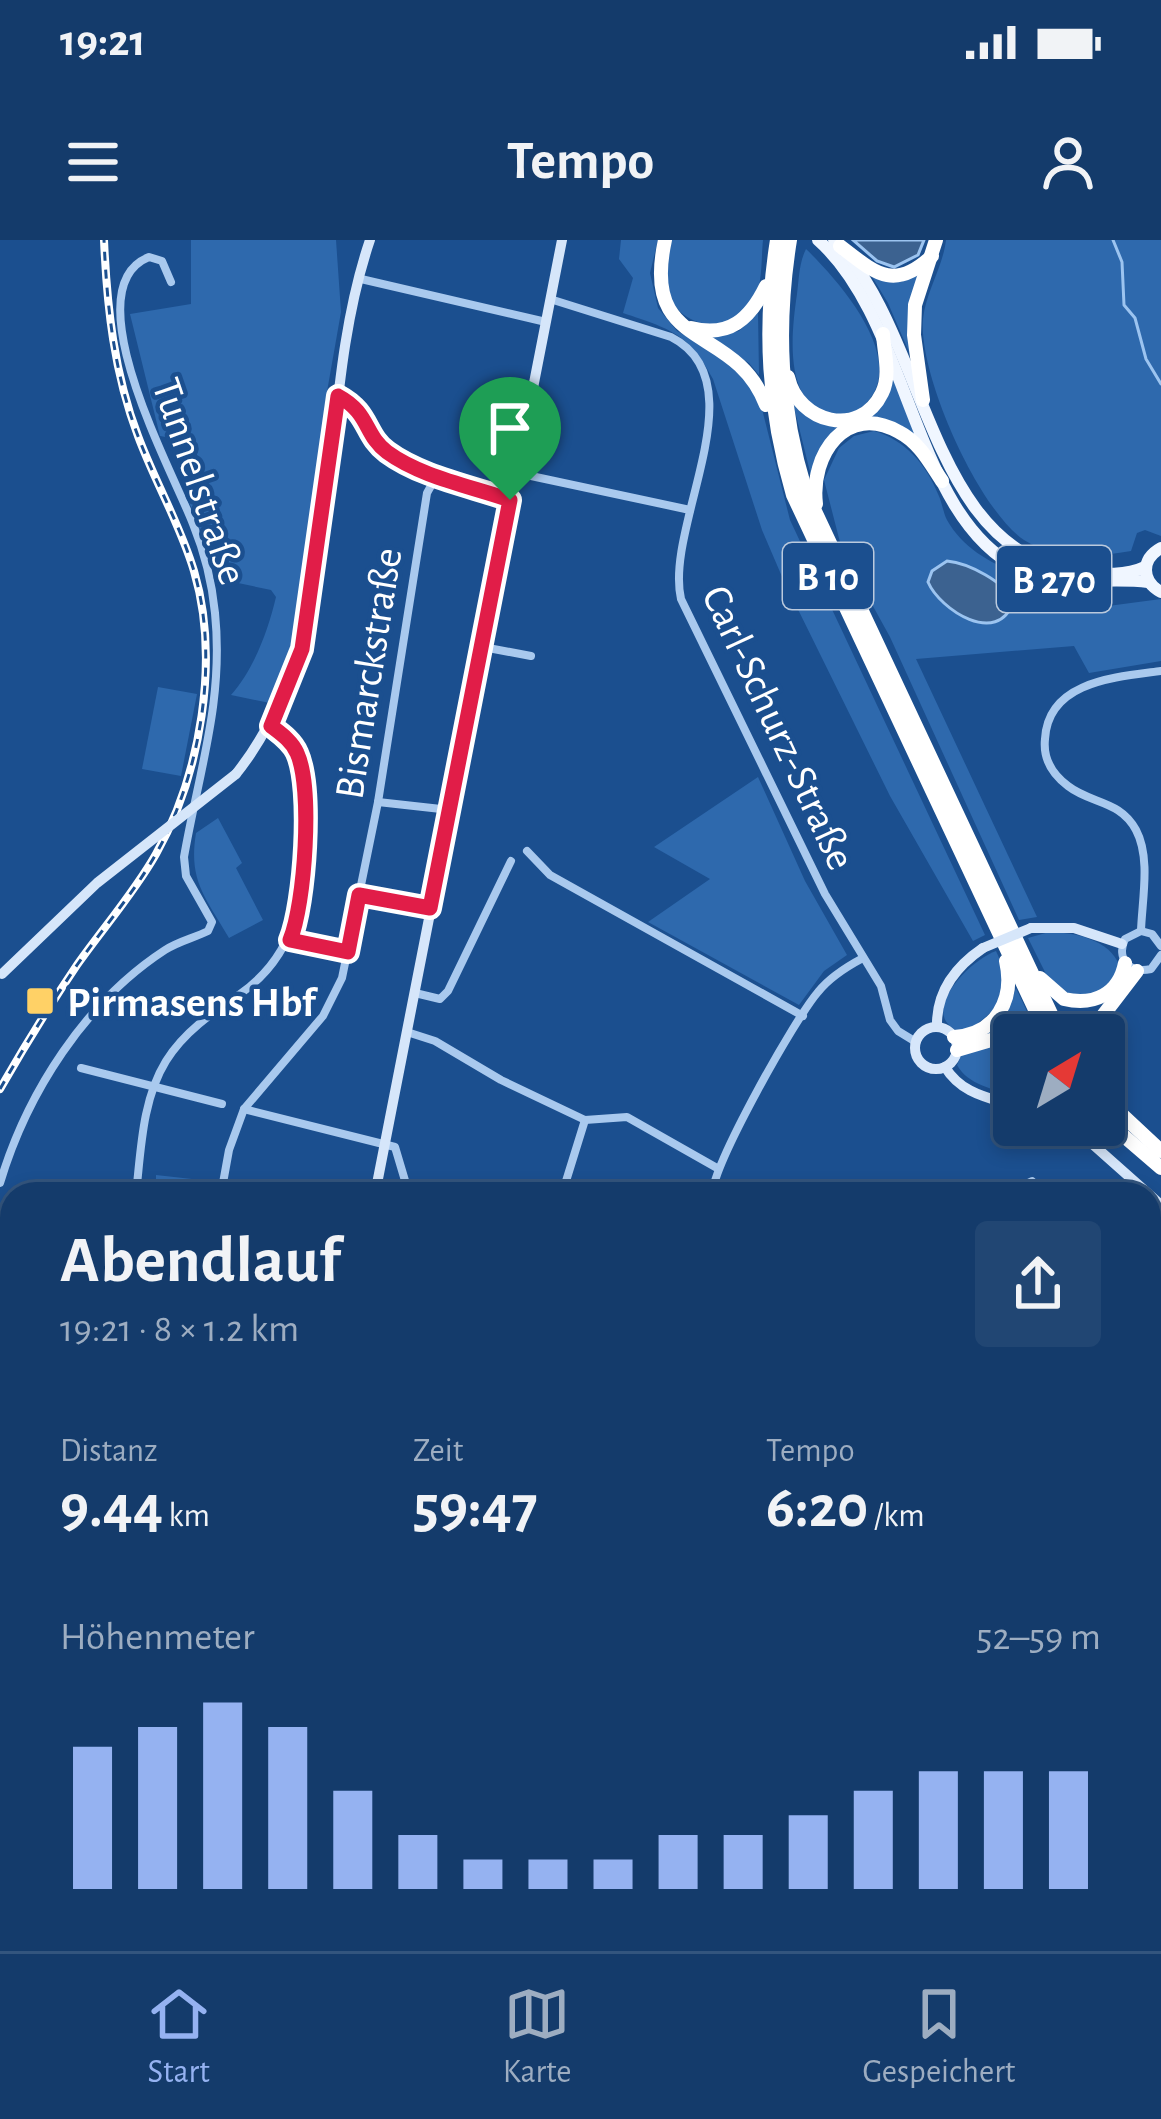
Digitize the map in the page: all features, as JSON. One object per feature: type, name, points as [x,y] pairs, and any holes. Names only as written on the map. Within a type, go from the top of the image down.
[{"type":"highway","points":[[665,240],[658,282],[666,307],[680,325],[733,357],[751,374],[777,438]]},
{"type":"highway","points":[[923,400],[915,305],[936,240]]},
{"type":"highway","points":[[837,243],[879,273],[899,277],[932,256]]},
{"type":"highway","name":"B 10","points":[[782,245],[772,275],[767,343],[777,438],[793,495],[1037,1014]]},
{"type":"highway","name":"B 10","points":[[782,245],[783,395],[794,452],[822,532],[1051,1014]]},
{"type":"highway","points":[[680,325],[703,332],[737,325],[753,311],[772,275]]},
{"type":"highway","points":[[780,341],[797,399],[818,417],[846,421],[867,411],[881,394],[886,377],[883,334]]},
{"type":"highway","points":[[822,532],[814,486],[816,468],[822,452],[844,431],[860,425],[894,429],[919,448],[942,481]]},
{"type":"highway","points":[[956,1044],[988,1027],[1007,999],[1009,975],[993,922]]},
{"type":"highway","points":[[1027,961],[1054,994],[1082,1002],[1114,989],[1131,967]]},
{"type":"highway","points":[[1103,1014],[1131,967]]},
{"type":"highway","points":[[956,1044],[993,1040]]},
{"type":"highway","points":[[1125,1118],[1161,1151]]},
{"type":"highway","points":[[1125,1137],[1161,1168]]},
{"type":"main road","name":"B 270","points":[[818,240],[858,287],[883,334],[942,481],[974,532],[1010,564],[1046,578],[1148,582]]},
{"type":"main road","name":"B 270","points":[[837,243],[880,304],[962,489],[993,532],[1030,559],[1077,572],[1129,572],[1145,566]]},
{"type":"main road","points":[[1161,548],[1145,566],[1148,582],[1161,592]]},
{"type":"street","points":[[1,975],[98,883],[236,774],[271,726],[302,649],[338,396],[374,240]]},
{"type":"street","points":[[377,1182],[562,240]]},
{"type":"street","name":"Tunnelstraße","points":[[0,1182],[26,1117],[85,1022],[149,961],[203,934],[212,922],[186,876],[184,857],[215,713],[215,611],[194,524],[140,406],[126,349],[121,294],[127,272],[149,256],[162,261],[171,282]]},
{"type":"street","points":[[363,273],[545,322]]},
{"type":"street","name":"Carl-Schurz-Straße","points":[[550,299],[671,337],[690,351],[705,380],[711,402],[678,576],[681,598],[825,894],[881,986],[893,1025],[916,1042]]},
{"type":"street","points":[[338,396],[362,412],[383,449],[436,477],[510,500]]},
{"type":"street","points":[[515,472],[690,510]]},
{"type":"street","name":"Bismarckstraße","points":[[223,1182],[244,1109],[330,1006],[348,952],[378,802],[427,493],[436,477]]},
{"type":"street","points":[[483,646],[531,656]]},
{"type":"street","points":[[1141,931],[1143,856],[1135,828],[1118,808],[1066,784],[1049,766],[1044,744],[1054,709],[1070,693],[1105,680],[1161,671]]},
{"type":"street","points":[[138,1182],[153,1088],[166,1061],[188,1034],[261,978],[290,940],[304,883],[301,776],[296,751],[271,726]]},
{"type":"street","points":[[378,802],[451,810]]},
{"type":"street","points":[[527,851],[550,875],[803,1016]]},
{"type":"street","points":[[414,993],[440,999],[448,991],[512,861]]},
{"type":"street","points":[[359,895],[430,908]]},
{"type":"street","points":[[937,1027],[938,1007],[949,981],[983,948],[1031,928],[1074,928],[1122,944]]},
{"type":"street","points":[[1122,944],[1130,934],[1141,931],[1152,934],[1161,946]]},
{"type":"street","points":[[290,940],[348,952]]},
{"type":"street","points":[[1122,944],[1131,967],[1150,969],[1161,956]]},
{"type":"street","points":[[714,1182],[717,1168],[803,1016],[827,981],[863,958]]},
{"type":"street","points":[[937,1027],[956,1044],[945,1067]]},
{"type":"street","points":[[937,1027],[922,1033],[916,1042],[922,1064],[945,1067],[972,1093],[993,1100]]},
{"type":"street","points":[[406,1031],[435,1041],[501,1080],[585,1120],[627,1117],[717,1168]]},
{"type":"street","points":[[81,1068],[222,1104]]},
{"type":"street","points":[[244,1109],[385,1143],[399,1153],[406,1182]]},
{"type":"street","points":[[566,1182],[585,1120]]},
{"type":"street","points":[[1095,1146],[1135,1182]]},
{"type":"shaded area","points":[[191,240],[336,240],[341,312],[325,403],[302,612],[284,680],[270,703],[231,695],[259,649],[276,597],[271,590],[219,579],[186,494],[206,483],[193,442],[160,436],[130,314],[191,304]]},
{"type":"shaded area","points":[[621,240],[658,240],[650,273],[658,308],[677,331],[735,364],[760,401],[790,520],[985,935],[973,941],[890,796],[783,579],[762,530],[713,379],[677,335],[623,313],[633,278],[619,259]]},
{"type":"shaded area","points":[[672,240],[763,240],[756,297],[742,315],[716,324],[690,319],[679,311],[666,280]]},
{"type":"shaded area","points":[[853,240],[924,240],[918,255],[894,267],[877,261]]},
{"type":"shaded area","points":[[946,240],[1161,240],[1161,536],[1145,530],[1137,533],[1131,551],[1062,554],[1024,540],[988,500],[954,438],[924,343],[925,309]]},
{"type":"shaded area","points":[[806,249],[855,306],[877,353],[879,375],[872,396],[854,413],[831,413],[814,406],[802,393],[796,376],[794,313]]},
{"type":"shaded area","points":[[924,271],[912,359],[871,275],[901,282]]},
{"type":"shaded area","points":[[758,313],[759,375],[749,363],[707,338],[739,331]]},
{"type":"shaded area","points":[[893,373],[922,444],[889,422],[850,432],[820,451],[811,476],[793,403],[818,421],[856,421]]},
{"type":"shaded area","points":[[874,431],[895,440],[921,463],[958,536],[990,561],[1028,577],[1085,590],[1093,608],[1161,599],[1161,661],[1089,673],[1074,646],[916,659],[1037,917],[1019,920],[890,637],[842,550],[824,480],[839,448],[854,436]]},
{"type":"shaded area","points":[[947,561],[975,570],[1003,587],[1013,602],[1006,615],[983,623],[944,603],[928,582],[932,571]]},
{"type":"shaded area","points":[[158,687],[197,694],[181,776],[142,769]]},
{"type":"shaded area","points":[[758,777],[805,881],[847,955],[824,971],[799,1005],[648,922],[710,879],[654,847]]},
{"type":"shaded area","points":[[218,818],[242,863],[236,868],[263,920],[229,938],[201,888],[195,864],[196,833]]},
{"type":"shaded area","points":[[1049,932],[1080,936],[1108,949],[1119,965],[1112,983],[1094,994],[1070,995],[1050,982],[1028,938]]},
{"type":"shaded area","points":[[996,951],[1004,979],[1000,1000],[963,1033],[949,1025],[945,1003],[960,977]]},
{"type":"shaded area","points":[[1016,988],[1028,1014],[1005,1014]]},
{"type":"shaded area","points":[[993,1045],[993,1089],[962,1072],[957,1065],[962,1054]]},
{"type":"shaded area","points":[[156,1175],[210,1181],[147,1182],[156,1180]]},
{"type":"waterway","points":[[1113,240],[1122,262],[1124,305],[1135,318],[1146,359],[1161,384]]},
{"type":"railway","points":[[0,1089],[67,980],[156,854],[185,788],[202,715],[202,605],[188,554],[123,388],[104,240]]},
{"type":"place","name":"Pirmasens Hbf","points":[[40,1001]]},
{"type":"route","points":[[338,396],[358,409],[376,441],[394,456],[436,477],[510,500],[430,908],[359,895],[348,952],[290,940],[304,883],[301,776],[296,751],[271,726],[302,649],[312,601],[338,396]]}]
